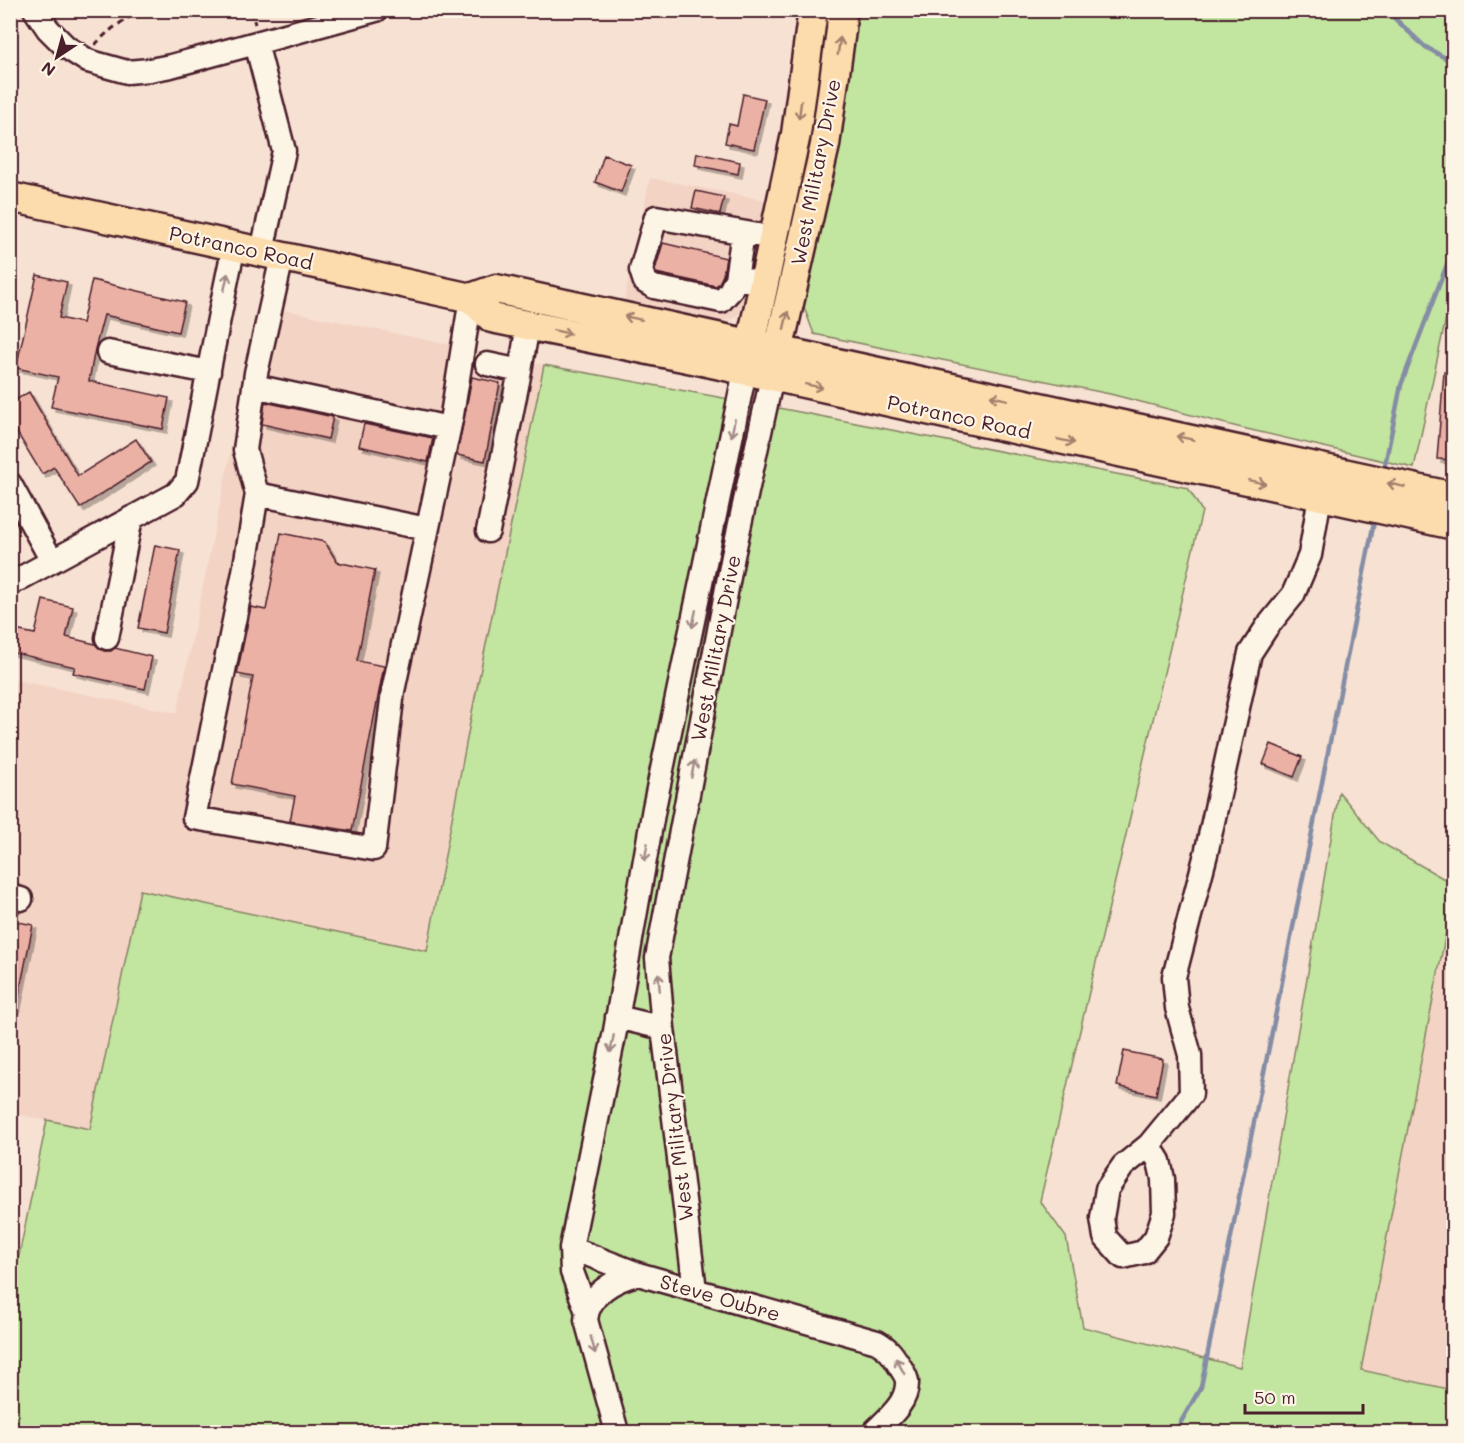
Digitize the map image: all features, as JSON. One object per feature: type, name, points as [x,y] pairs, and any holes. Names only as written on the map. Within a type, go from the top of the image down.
[{"type":"main road","name":"West Military Drive","points":[[745,371],[796,134],[813,10]]},
{"type":"main road","name":"West Military Drive","points":[[776,363],[825,145],[842,10]]},
{"type":"main road","name":"Potranco Road","points":[[10,197],[471,298],[492,318],[745,371],[776,363],[1454,497]]},
{"type":"main road","name":"Potranco Road","points":[[471,298],[496,289],[751,344],[776,363],[1320,496],[1454,525]]},
{"type":"street","points":[[35,10],[48,29],[66,47],[88,61],[127,72],[171,66],[376,10]]},
{"type":"street","points":[[256,43],[284,151],[245,450],[257,494],[244,572],[194,818],[374,849],[393,691],[449,428],[471,298]]},
{"type":"street","points":[[743,233],[736,279],[730,291],[721,301],[654,287],[645,282],[641,270],[656,217],[774,238]]},
{"type":"street","points":[[10,585],[176,494],[187,481],[234,246]]},
{"type":"street","points":[[736,279],[765,282]]},
{"type":"street","points":[[675,327],[685,293]]},
{"type":"street","points":[[488,531],[528,325]]},
{"type":"street","points":[[108,352],[209,372]]},
{"type":"street","name":"West Military Drive","points":[[695,1290],[663,1028],[657,958],[733,556],[776,363]]},
{"type":"street","points":[[487,364],[520,371]]},
{"type":"street","name":"West Military Drive","points":[[587,1312],[572,1272],[571,1248],[617,1017],[654,808],[745,371]]},
{"type":"street","points":[[254,386],[449,428]]},
{"type":"street","points":[[10,484],[52,561]]},
{"type":"street","points":[[257,494],[427,529]]},
{"type":"street","points":[[1149,1145],[1191,1094],[1190,1055],[1177,1008],[1174,977],[1206,854],[1250,653],[1267,627],[1293,596],[1310,555],[1320,496]]},
{"type":"street","points":[[107,638],[131,518]]},
{"type":"street","points":[[654,808],[684,814]]},
{"type":"street","points":[[617,1017],[663,1028]]},
{"type":"street","points":[[571,1248],[638,1274]]},
{"type":"street","name":"Steve Oubre","points":[[587,1312],[593,1298],[609,1286],[625,1277],[638,1274],[877,1342],[891,1351],[907,1381],[904,1397],[895,1411],[874,1432]]},
{"type":"street","points":[[587,1312],[586,1320],[616,1432]]},
{"type":"path","points":[[94,46],[113,28],[142,10]]},
{"type":"shaded area","points":[[650,178],[770,201],[750,301],[742,312],[732,319],[709,320],[624,301]]},
{"type":"shaded area","points":[[261,305],[544,365],[473,707],[426,951],[140,890],[90,1130],[11,1113],[11,679],[177,713]]},
{"type":"shaded area","points":[[1453,896],[1453,1390],[1361,1370]]},
{"type":"green space","points":[[853,11],[1453,11],[1453,285],[1414,468],[1110,394],[814,334],[802,302]]},
{"type":"green space","points":[[544,365],[1188,488],[1202,511],[1040,1201],[1066,1237],[1083,1327],[1240,1367],[1339,792],[1380,842],[1453,884],[1453,896],[1361,1370],[1453,1390],[1453,1432],[11,1432],[11,1294],[47,1120],[90,1129],[140,890],[427,951],[473,707]]},
{"type":"building","points":[[743,94],[765,99],[754,149],[725,143],[729,124],[737,126]]},
{"type":"building","points":[[697,153],[740,162],[738,174],[695,165]]},
{"type":"building","points":[[604,155],[631,165],[621,192],[595,182]]},
{"type":"building","points":[[696,191],[724,197],[720,214],[692,208]]},
{"type":"building","points":[[663,243],[726,258],[719,283],[716,286],[656,273]]},
{"type":"building","points":[[37,275],[67,282],[59,318],[82,323],[92,280],[185,302],[178,332],[104,315],[89,381],[169,398],[163,429],[51,407],[58,377],[16,368]]},
{"type":"building","points":[[1444,372],[1454,372],[1454,460],[1437,459]]},
{"type":"building","points":[[472,377],[500,383],[485,461],[457,455]]},
{"type":"building","points":[[29,392],[78,476],[136,439],[151,462],[80,508],[54,467],[42,474],[10,421],[10,403]]},
{"type":"building","points":[[265,402],[333,417],[328,439],[262,424]]},
{"type":"building","points":[[364,424],[433,438],[428,462],[359,446]]},
{"type":"building","points":[[281,533],[325,542],[337,562],[375,570],[357,661],[384,666],[352,831],[290,821],[295,796],[232,784],[253,677],[237,674],[251,607],[266,610]]},
{"type":"building","points":[[155,545],[180,550],[164,633],[138,628]]},
{"type":"building","points":[[43,600],[73,607],[66,637],[95,644],[104,651],[111,651],[115,648],[152,657],[145,689],[73,673],[75,667],[10,652],[10,629],[35,634]]},
{"type":"building","points":[[1271,744],[1302,757],[1294,777],[1263,764]]},
{"type":"building","points":[[10,920],[33,925],[16,1009],[10,1009]]},
{"type":"building","points":[[1124,1051],[1163,1059],[1156,1095],[1117,1086]]},
{"type":"waterway","points":[[1380,10],[1389,13],[1424,46],[1454,63]]},
{"type":"waterway","points":[[1385,465],[1401,385],[1454,246]]},
{"type":"waterway","points":[[1175,1432],[1201,1387],[1374,522]]}]
